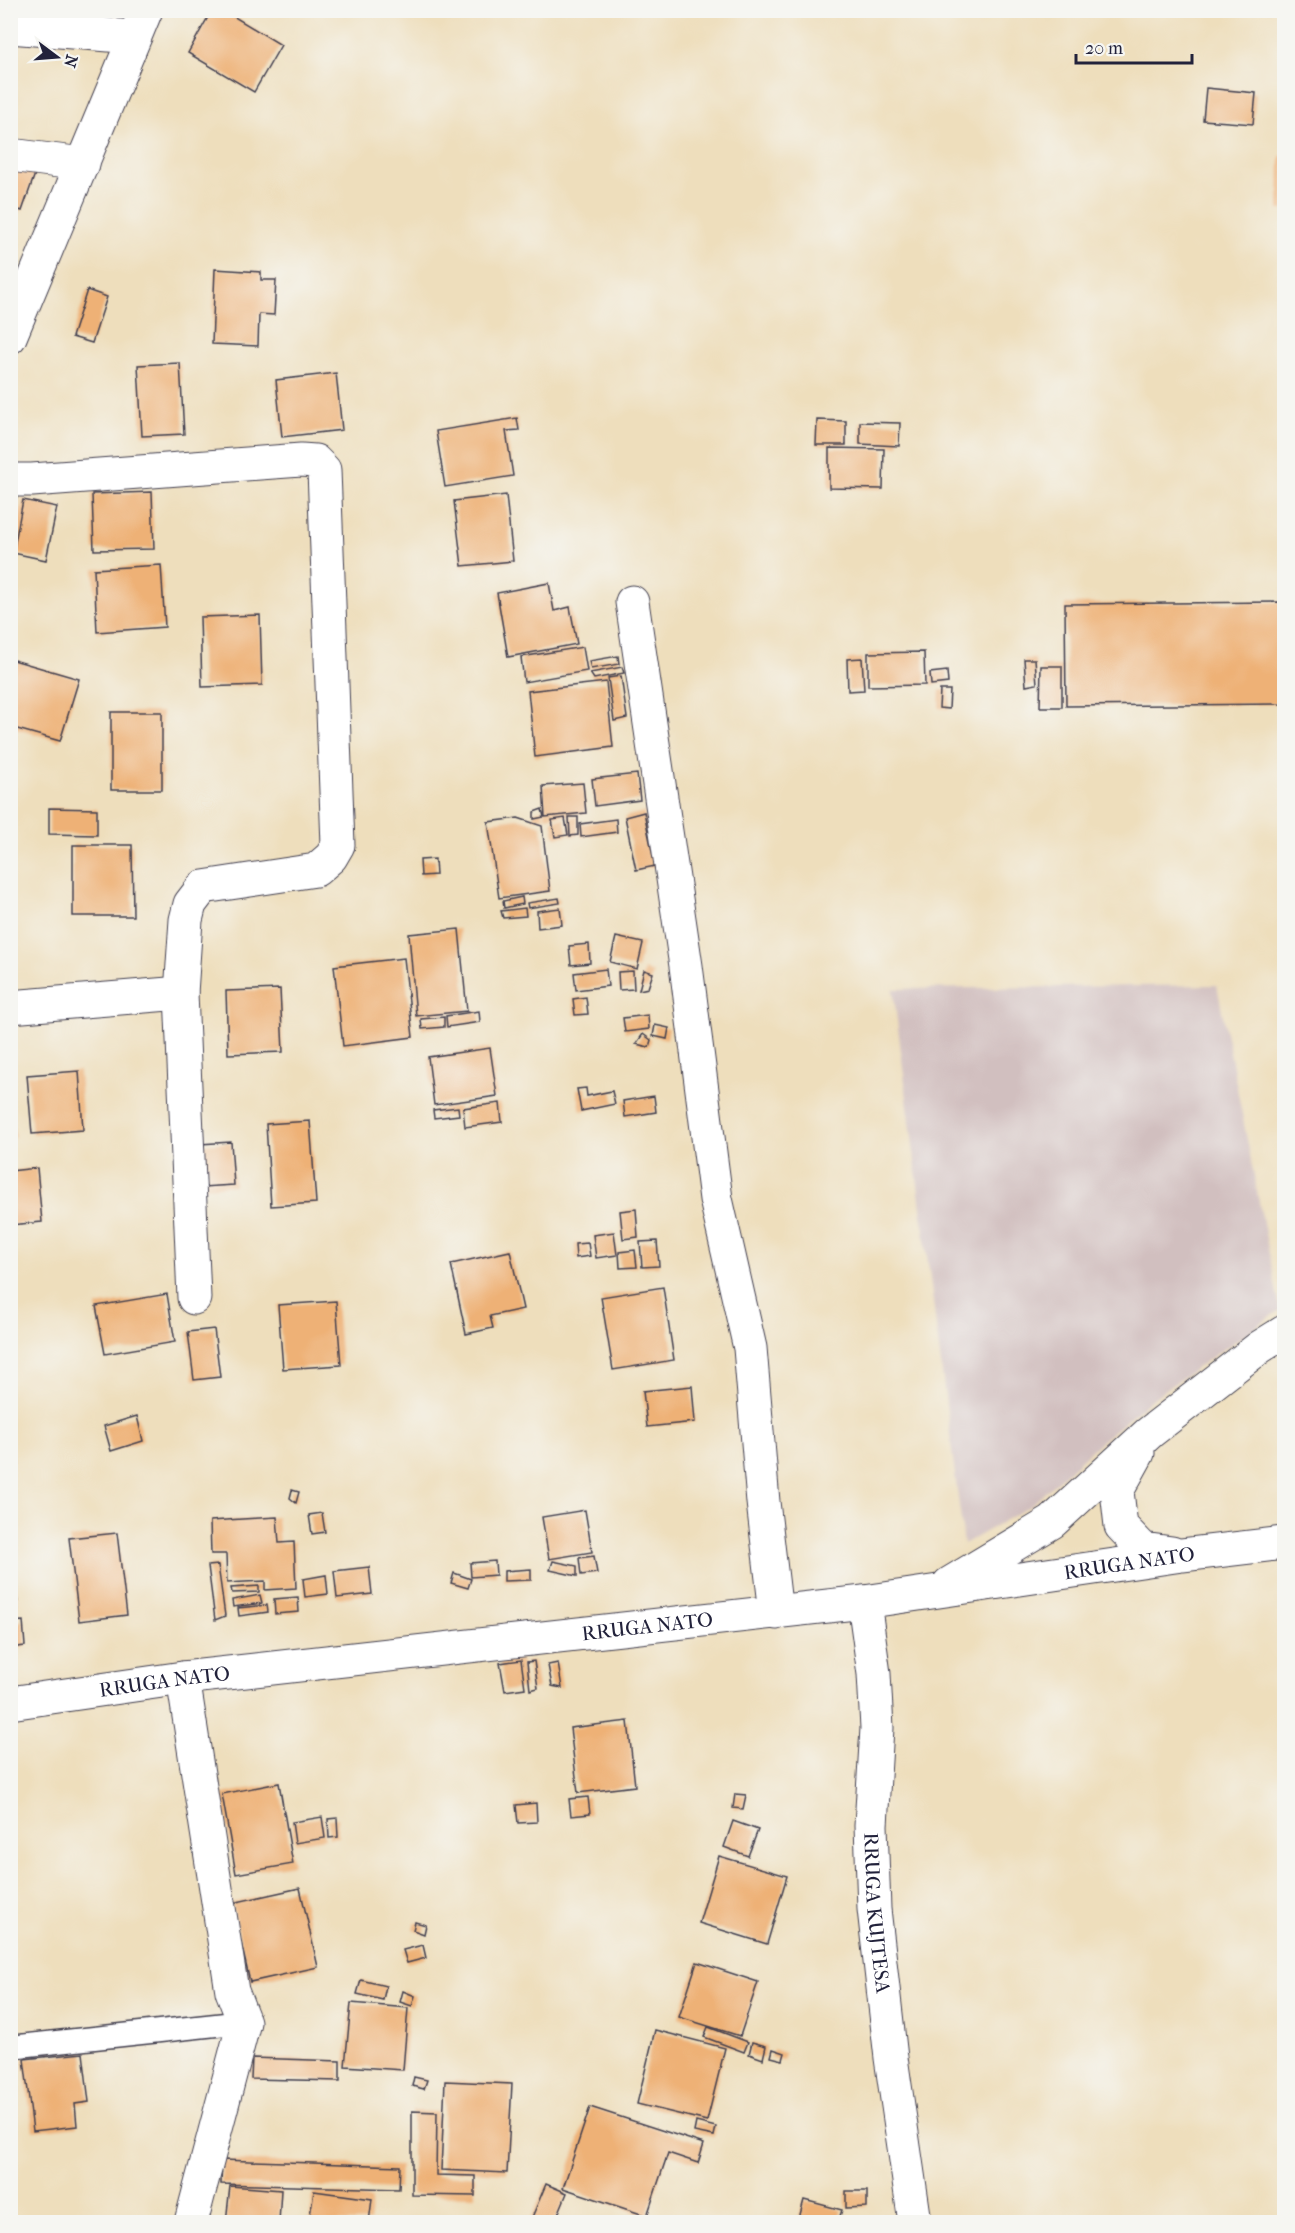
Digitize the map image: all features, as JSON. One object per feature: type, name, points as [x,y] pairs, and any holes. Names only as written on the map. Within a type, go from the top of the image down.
[{"type":"street","points":[[10,27],[140,24],[10,337]]},
{"type":"street","points":[[10,155],[83,164]]},
{"type":"street","points":[[10,480],[302,460],[315,461],[324,470],[338,845],[331,857],[316,870],[203,887],[190,904],[186,920],[181,993],[194,1298]]},
{"type":"street","points":[[632,602],[686,966],[716,1199],[750,1348],[763,1502],[776,1612]]},
{"type":"street","points":[[10,1007],[181,993]]},
{"type":"street","points":[[935,1592],[1052,1522],[1149,1433],[1260,1347],[1284,1332]]},
{"type":"street","points":[[1149,1433],[1117,1491],[1120,1526],[1143,1549],[1182,1555]]},
{"type":"street","name":"RRUGA NATO","points":[[10,1703],[183,1678],[864,1602],[1182,1555],[1284,1543]]},
{"type":"street","name":"RRUGA KUJTESA","points":[[864,1602],[874,1674],[877,1728],[871,1825],[874,1909],[891,2058],[915,2223]]},
{"type":"street","points":[[183,1678],[232,1991],[244,2022],[191,2223]]},
{"type":"lane","points":[[10,2047],[244,2022]]},
{"type":"shaded area","points":[[1217,985],[1280,1310],[1149,1401],[1030,1506],[964,1544],[893,989]]},
{"type":"building","points":[[212,10],[223,10],[281,45],[254,92],[188,53]]},
{"type":"building","points":[[1206,88],[1256,93],[1253,124],[1203,120]]},
{"type":"building","points":[[1280,156],[1284,156],[1284,210],[1279,210]]},
{"type":"building","points":[[10,162],[36,171],[22,211],[10,207]]},
{"type":"building","points":[[215,269],[261,272],[261,280],[276,280],[274,315],[259,314],[258,346],[212,344]]},
{"type":"building","points":[[87,290],[107,297],[92,343],[72,337]]},
{"type":"building","points":[[180,363],[184,434],[142,436],[138,365]]},
{"type":"building","points":[[336,373],[342,430],[282,437],[276,380]]},
{"type":"building","points":[[517,418],[519,430],[506,431],[513,476],[445,487],[436,431]]},
{"type":"building","points":[[817,420],[846,421],[846,445],[816,445]]},
{"type":"building","points":[[860,422],[900,423],[899,446],[860,444]]},
{"type":"building","points":[[829,448],[884,449],[883,489],[829,488]]},
{"type":"building","points":[[152,492],[154,549],[94,550],[92,494]]},
{"type":"building","points":[[506,495],[513,561],[462,566],[454,501]]},
{"type":"building","points":[[23,500],[57,507],[46,560],[13,553]]},
{"type":"building","points":[[161,565],[165,627],[97,632],[94,569]]},
{"type":"building","points":[[549,583],[554,611],[570,607],[577,644],[508,657],[497,593]]},
{"type":"building","points":[[1284,602],[1284,704],[1066,706],[1065,604]]},
{"type":"building","points":[[260,615],[262,685],[202,687],[200,617]]},
{"type":"building","points":[[583,647],[587,671],[524,682],[521,657]]},
{"type":"building","points":[[924,652],[925,685],[868,686],[868,653]]},
{"type":"building","points":[[618,656],[619,664],[591,669],[589,661]]},
{"type":"building","points":[[862,658],[864,690],[848,691],[847,659]]},
{"type":"building","points":[[10,659],[79,679],[60,741],[10,727]]},
{"type":"building","points":[[1024,659],[1035,659],[1037,684],[1026,686]]},
{"type":"building","points":[[1041,666],[1062,666],[1062,707],[1040,707]]},
{"type":"building","points":[[622,667],[624,673],[594,679],[590,673]]},
{"type":"building","points":[[947,671],[948,683],[931,685],[930,673]]},
{"type":"building","points":[[621,676],[627,718],[614,721],[608,678]]},
{"type":"building","points":[[606,682],[613,747],[535,757],[528,691]]},
{"type":"building","points":[[940,690],[950,690],[949,709],[939,708]]},
{"type":"building","points":[[111,712],[162,712],[162,790],[111,790]]},
{"type":"building","points":[[637,774],[640,800],[595,806],[592,779]]},
{"type":"building","points":[[583,783],[586,813],[545,817],[543,786]]},
{"type":"building","points":[[49,808],[97,809],[97,835],[49,834]]},
{"type":"building","points":[[542,809],[544,817],[534,819],[534,812]]},
{"type":"building","points":[[644,812],[655,866],[636,870],[625,817]]},
{"type":"building","points":[[569,817],[578,817],[578,835],[570,836]]},
{"type":"building","points":[[518,818],[542,826],[550,891],[499,898],[488,822]]},
{"type":"building","points":[[565,818],[568,835],[555,837],[552,820]]},
{"type":"building","points":[[616,819],[617,832],[581,837],[580,824]]},
{"type":"building","points":[[73,845],[132,845],[133,916],[73,916]]},
{"type":"building","points":[[435,859],[436,875],[421,876],[420,860]]},
{"type":"building","points":[[522,897],[523,904],[504,908],[503,901]]},
{"type":"building","points":[[559,898],[560,903],[528,908],[527,903]]},
{"type":"building","points":[[525,908],[526,916],[503,918],[501,911]]},
{"type":"building","points":[[560,908],[562,925],[538,928],[537,911]]},
{"type":"building","points":[[459,929],[467,1011],[416,1016],[409,934]]},
{"type":"building","points":[[616,937],[643,943],[637,969],[610,962]]},
{"type":"building","points":[[589,944],[590,963],[571,965],[569,946]]},
{"type":"building","points":[[404,958],[413,1037],[343,1046],[334,966]]},
{"type":"building","points":[[606,969],[608,986],[576,990],[574,973]]},
{"type":"building","points":[[644,970],[653,973],[648,988],[639,990]]},
{"type":"building","points":[[633,971],[634,989],[619,990],[618,972]]},
{"type":"building","points":[[280,989],[283,1052],[228,1054],[226,991]]},
{"type":"building","points":[[586,997],[588,1014],[575,1015],[573,999]]},
{"type":"building","points":[[479,1011],[480,1022],[447,1027],[446,1016]]},
{"type":"building","points":[[648,1015],[649,1029],[625,1032],[623,1018]]},
{"type":"building","points":[[444,1017],[444,1027],[422,1029],[421,1019]]},
{"type":"building","points":[[655,1025],[669,1028],[667,1039],[653,1036]]},
{"type":"building","points":[[643,1034],[651,1040],[649,1047],[636,1044]]},
{"type":"building","points":[[490,1048],[497,1096],[434,1105],[428,1057]]},
{"type":"building","points":[[79,1071],[83,1130],[32,1134],[27,1075]]},
{"type":"building","points":[[586,1088],[587,1096],[612,1091],[615,1104],[581,1111],[577,1089]]},
{"type":"building","points":[[654,1096],[656,1112],[625,1117],[623,1101]]},
{"type":"building","points":[[500,1103],[502,1122],[465,1127],[463,1108]]},
{"type":"building","points":[[10,1104],[15,1137],[10,1137]]},
{"type":"building","points":[[458,1107],[459,1115],[434,1118],[433,1110]]},
{"type":"building","points":[[310,1121],[316,1203],[271,1206],[266,1124]]},
{"type":"building","points":[[231,1142],[234,1185],[202,1187],[200,1144]]},
{"type":"building","points":[[37,1168],[42,1222],[10,1225],[10,1171]]},
{"type":"building","points":[[636,1209],[638,1237],[623,1239],[620,1211]]},
{"type":"building","points":[[614,1232],[617,1255],[596,1258],[593,1235]]},
{"type":"building","points":[[657,1241],[659,1266],[642,1267],[640,1242]]},
{"type":"building","points":[[588,1243],[590,1256],[576,1258],[575,1244]]},
{"type":"building","points":[[635,1250],[637,1267],[620,1268],[619,1252]]},
{"type":"building","points":[[510,1251],[523,1309],[490,1316],[493,1328],[466,1334],[451,1264]]},
{"type":"building","points":[[663,1287],[674,1360],[613,1370],[601,1297]]},
{"type":"building","points":[[167,1294],[175,1342],[105,1354],[96,1306]]},
{"type":"building","points":[[336,1301],[341,1365],[283,1369],[278,1305]]},
{"type":"building","points":[[214,1329],[220,1377],[194,1380],[188,1332]]},
{"type":"building","points":[[692,1386],[695,1422],[647,1427],[643,1391]]},
{"type":"building","points":[[137,1416],[143,1441],[111,1451],[104,1426]]},
{"type":"building","points":[[10,1445],[14,1461],[10,1461]]},
{"type":"building","points":[[292,1490],[299,1492],[296,1503],[290,1498]]},
{"type":"building","points":[[585,1510],[592,1552],[549,1559],[542,1517]]},
{"type":"building","points":[[322,1513],[325,1532],[312,1534],[309,1515]]},
{"type":"building","points":[[277,1517],[279,1543],[294,1542],[296,1588],[265,1590],[265,1581],[227,1583],[226,1554],[211,1554],[210,1521]]},
{"type":"building","points":[[117,1533],[127,1615],[79,1621],[69,1538]]},
{"type":"building","points":[[594,1556],[597,1573],[581,1575],[579,1558]]},
{"type":"building","points":[[13,1561],[18,1605],[10,1606],[10,1562]]},
{"type":"building","points":[[495,1561],[496,1575],[471,1577],[470,1563]]},
{"type":"building","points":[[553,1561],[577,1566],[577,1576],[550,1570]]},
{"type":"building","points":[[218,1565],[225,1616],[215,1620],[208,1566]]},
{"type":"building","points":[[369,1567],[372,1594],[337,1598],[334,1571]]},
{"type":"building","points":[[531,1569],[531,1580],[504,1581],[504,1571]]},
{"type":"building","points":[[454,1573],[471,1579],[468,1588],[451,1583]]},
{"type":"building","points":[[326,1575],[328,1594],[305,1597],[303,1579]]},
{"type":"building","points":[[259,1586],[259,1592],[232,1593],[231,1588]]},
{"type":"building","points":[[260,1595],[262,1603],[233,1607],[232,1600]]},
{"type":"building","points":[[298,1597],[299,1612],[275,1614],[274,1599]]},
{"type":"building","points":[[267,1605],[268,1612],[239,1616],[238,1608]]},
{"type":"building","points":[[23,1621],[25,1646],[10,1648],[10,1622]]},
{"type":"building","points":[[521,1660],[525,1688],[505,1691],[500,1663]]},
{"type":"building","points":[[534,1661],[538,1688],[530,1690],[527,1662]]},
{"type":"building","points":[[558,1663],[562,1688],[552,1686],[548,1665]]},
{"type":"building","points":[[628,1721],[635,1786],[578,1793],[570,1728]]},
{"type":"building","points":[[279,1783],[293,1864],[236,1874],[222,1794]]},
{"type":"building","points":[[735,1794],[746,1795],[743,1809],[733,1808]]},
{"type":"building","points":[[588,1797],[590,1814],[571,1816],[569,1799]]},
{"type":"building","points":[[536,1803],[537,1822],[518,1823],[516,1805]]},
{"type":"building","points":[[322,1817],[325,1838],[295,1843],[292,1822]]},
{"type":"building","points":[[337,1818],[338,1837],[329,1838],[328,1819]]},
{"type":"building","points":[[733,1821],[758,1830],[748,1856],[724,1847]]},
{"type":"building","points":[[719,1856],[787,1876],[767,1944],[699,1923]]},
{"type":"building","points":[[300,1888],[318,1967],[250,1982],[232,1903]]},
{"type":"building","points":[[415,1922],[426,1925],[424,1934],[413,1930]]},
{"type":"building","points":[[423,1945],[426,1958],[407,1963],[403,1950]]},
{"type":"building","points":[[697,1962],[758,1982],[740,2036],[679,2017]]},
{"type":"building","points":[[361,1980],[386,1986],[383,2000],[357,1994]]},
{"type":"building","points":[[403,1991],[415,1996],[412,2006],[400,2002]]},
{"type":"building","points":[[351,2003],[408,2008],[403,2070],[345,2066]]},
{"type":"building","points":[[708,2027],[748,2042],[744,2052],[704,2037]]},
{"type":"building","points":[[655,2030],[725,2048],[707,2121],[637,2104]]},
{"type":"building","points":[[752,2042],[766,2046],[763,2059],[749,2054]]},
{"type":"building","points":[[773,2049],[785,2053],[783,2060],[771,2057]]},
{"type":"building","points":[[83,2053],[89,2102],[75,2104],[77,2126],[33,2131],[24,2059]]},
{"type":"building","points":[[252,2058],[340,2061],[340,2081],[251,2079]]},
{"type":"building","points":[[414,2077],[427,2080],[424,2089],[412,2086]]},
{"type":"building","points":[[445,2081],[512,2084],[507,2173],[441,2170]]},
{"type":"building","points":[[590,2107],[704,2144],[698,2163],[668,2153],[647,2216],[563,2188]]},
{"type":"building","points":[[412,2111],[437,2112],[436,2175],[475,2176],[475,2196],[412,2195]]},
{"type":"building","points":[[696,2122],[716,2127],[714,2136],[694,2132]]},
{"type":"building","points":[[222,2160],[400,2166],[399,2189],[221,2184]]},
{"type":"building","points":[[546,2184],[567,2193],[555,2222],[530,2222]]},
{"type":"building","points":[[230,2186],[281,2190],[279,2222],[226,2222]]},
{"type":"building","points":[[314,2191],[372,2199],[369,2222],[309,2222]]},
{"type":"building","points":[[846,2191],[867,2191],[867,2207],[846,2208]]},
{"type":"building","points":[[804,2200],[842,2210],[838,2222],[798,2222]]}]
